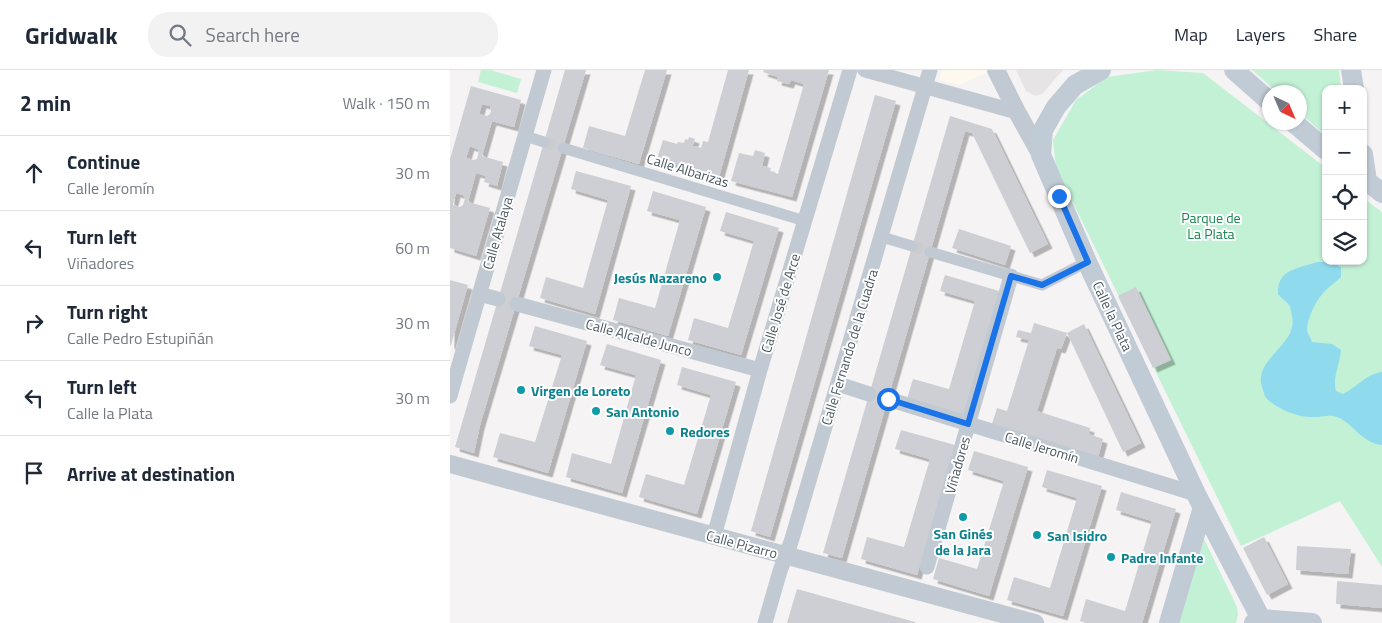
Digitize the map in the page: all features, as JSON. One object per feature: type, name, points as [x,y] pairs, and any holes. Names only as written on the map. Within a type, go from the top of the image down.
[{"type":"main road","points":[[1041,155],[1043,130],[1056,107],[1075,85],[1101,70]]},
{"type":"main road","points":[[1234,70],[1262,95]]},
{"type":"main road","points":[[1351,70],[1353,85]]},
{"type":"main road","points":[[1302,130],[1322,147]]},
{"type":"main road","name":"Calle la Plata","points":[[1041,155],[1088,262],[1258,621]]},
{"type":"main road","points":[[1367,169],[1371,184]]},
{"type":"main road","points":[[1170,623],[1200,500]]},
{"type":"main road","points":[[1258,621],[1312,623]]},
{"type":"street","name":"Calle Atalaya","points":[[450,396],[544,70]]},
{"type":"street","name":"Calle José de Arce","points":[[714,536],[760,370],[850,70]]},
{"type":"street","points":[[864,70],[1017,112]]},
{"type":"street","name":"Calle Fernando de la Cuadra","points":[[765,623],[882,237],[930,70]]},
{"type":"street","name":"Calle la Plata","points":[[996,70],[1041,155]]},
{"type":"street","points":[[525,136],[544,142]]},
{"type":"street","name":"Calle Albarizas","points":[[563,148],[805,221]]},
{"type":"street","points":[[882,237],[912,246]]},
{"type":"street","points":[[930,252],[1042,285],[1088,262]]},
{"type":"street","name":"Viñadores","points":[[927,567],[1011,276]]},
{"type":"street","points":[[479,294],[498,299]]},
{"type":"street","name":"Calle Alcalde Junco","points":[[517,304],[760,370]]},
{"type":"street","points":[[838,384],[869,394]]},
{"type":"street","name":"Calle Jeromín","points":[[888,399],[1200,500]]},
{"type":"street","name":"Calle Pizarro","points":[[450,464],[1035,623]]},
{"type":"shaded area","points":[[942,70],[985,70],[986,73],[959,85],[939,80]]},
{"type":"shaded area","points":[[1016,70],[1063,70],[1042,94],[1035,96],[1026,91]]},
{"type":"green space","points":[[481,70],[490,70],[521,79],[517,93],[478,82]]},
{"type":"green space","name":"Parque de La Plata","points":[[1157,70],[1203,73],[1262,119],[1262,130],[1277,130],[1322,165],[1322,265],[1367,265],[1367,201],[1382,212],[1382,567],[1340,501],[1241,546],[1056,168],[1053,140],[1076,100],[1107,77]]},
{"type":"green space","points":[[1252,70],[1339,70],[1341,85],[1322,85],[1322,132],[1307,119],[1307,85],[1269,85]]},
{"type":"green space","points":[[1203,537],[1237,607],[1236,623],[1177,623]]},
{"type":"water","points":[[1317,262],[1322,262],[1322,265],[1337,265],[1341,267],[1341,277],[1319,298],[1313,309],[1307,331],[1312,342],[1332,344],[1341,350],[1336,376],[1336,391],[1343,394],[1366,378],[1382,372],[1382,445],[1369,441],[1337,417],[1296,415],[1273,404],[1264,394],[1261,379],[1263,370],[1289,336],[1292,327],[1290,306],[1278,294],[1279,286],[1281,279],[1285,275]]},
{"type":"building","points":[[565,70],[586,70],[480,425],[474,453],[455,447]]},
{"type":"building","points":[[645,70],[667,70],[639,164],[583,148],[589,126],[625,136]]},
{"type":"building","points":[[728,70],[749,70],[719,177],[657,159],[663,140],[677,144],[678,142],[684,143],[685,139],[688,140],[689,137],[695,139],[692,147],[701,148],[703,141],[708,142]]},
{"type":"building","points":[[764,70],[829,70],[792,197],[731,181],[739,153],[753,156],[755,150],[765,153],[762,166],[771,168],[770,171],[778,174],[804,84],[791,80],[789,84],[777,81],[778,77],[763,72]]},
{"type":"building","points":[[471,86],[521,100],[514,127],[492,121],[482,156],[503,162],[497,186],[484,182],[486,176],[476,173],[468,202],[490,208],[476,256],[450,248],[450,159]],"holes":[[[482,104],[490,106],[490,114],[487,116],[479,114]],[[470,146],[479,151],[477,159],[466,158]],[[456,193],[463,195],[465,198],[463,205],[460,207],[453,205]]]},
{"type":"building","points":[[875,95],[896,101],[770,537],[751,531]]},
{"type":"building","points":[[950,116],[992,129],[1048,244],[1030,253],[972,133],[965,131],[842,558],[823,553]]},
{"type":"building","points":[[576,171],[631,186],[595,314],[540,298],[546,277],[583,288],[608,200],[571,189]]},
{"type":"building","points":[[653,191],[706,207],[668,336],[613,320],[619,298],[655,308],[680,220],[647,211]]},
{"type":"building","points":[[726,212],[779,228],[741,355],[688,340],[694,318],[728,328],[754,241],[720,231]]},
{"type":"building","points":[[959,229],[1011,246],[1005,265],[952,248]]},
{"type":"building","points":[[945,275],[999,291],[962,418],[906,402],[913,379],[949,389],[975,301],[940,291]]},
{"type":"building","points":[[450,280],[468,285],[451,345],[450,345]]},
{"type":"building","points":[[1136,287],[1171,360],[1153,368],[1118,296]]},
{"type":"building","points":[[1034,323],[1067,333],[1061,349],[1057,348],[1037,411],[1090,428],[1089,434],[1103,439],[1098,457],[992,424],[997,408],[1007,411],[1029,340],[1016,337],[1018,330],[1031,333]]},
{"type":"building","points":[[1084,324],[1141,443],[1123,452],[1067,333]]},
{"type":"building","points":[[535,326],[587,341],[548,473],[493,457],[500,433],[535,442],[562,355],[529,346]]},
{"type":"building","points":[[607,344],[661,360],[622,493],[566,477],[572,453],[611,464],[636,375],[600,365]]},
{"type":"building","points":[[682,367],[736,382],[697,514],[639,497],[646,474],[684,485],[711,395],[677,385]]},
{"type":"building","points":[[901,430],[955,445],[917,575],[861,559],[867,537],[904,547],[930,459],[895,449]]},
{"type":"building","points":[[974,451],[1028,467],[989,596],[933,579],[939,558],[977,569],[1004,481],[968,470]]},
{"type":"building","points":[[1047,470],[1102,486],[1063,616],[1007,600],[1014,577],[1050,588],[1077,498],[1042,487]]},
{"type":"building","points":[[1121,492],[1176,509],[1142,623],[1086,623],[1080,621],[1086,599],[1125,611],[1152,521],[1116,510]]},
{"type":"building","points":[[1264,537],[1288,584],[1267,595],[1243,548]]},
{"type":"building","points":[[1297,546],[1351,549],[1348,574],[1296,570]]},
{"type":"building","points":[[1337,581],[1382,585],[1382,608],[1336,604]]},
{"type":"building","points":[[797,589],[915,622],[915,623],[787,623]]},
{"type":"tunnel","points":[[544,142],[563,148]]},
{"type":"tunnel","points":[[912,246],[930,252]]},
{"type":"place","name":"Jesús Nazareno","points":[[717,277]]},
{"type":"place","name":"Virgen de Loreto","points":[[521,390]]},
{"type":"place","name":"San Antonio","points":[[596,411]]},
{"type":"place","name":"Redores","points":[[670,431]]},
{"type":"place","name":"San Ginés de la Jara","points":[[963,517]]},
{"type":"place","name":"San Isidro","points":[[1037,535]]},
{"type":"place","name":"Padre Infante","points":[[1111,557]]},
{"type":"route","points":[[888,399],[968,424],[1011,276],[1042,285],[1088,262],[1059,196]]}]
